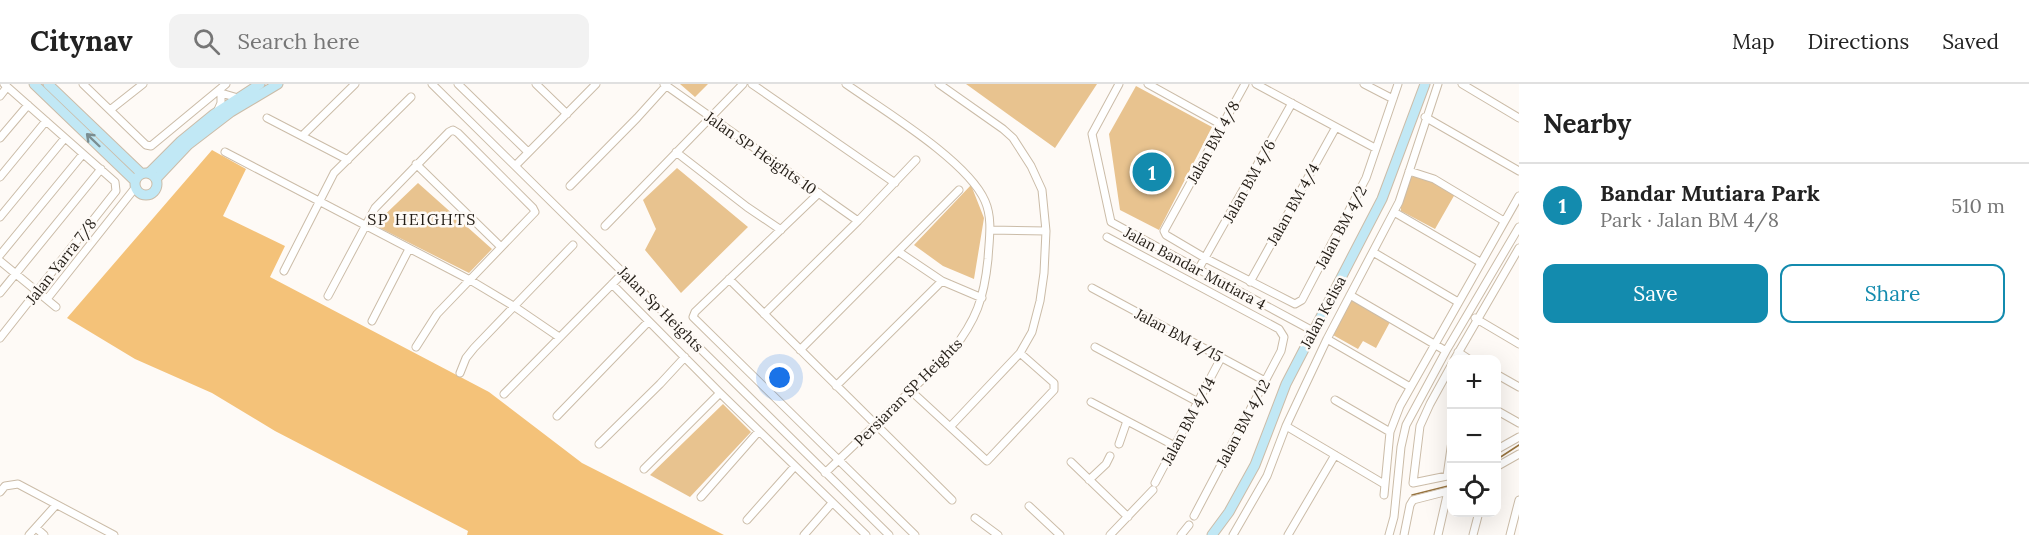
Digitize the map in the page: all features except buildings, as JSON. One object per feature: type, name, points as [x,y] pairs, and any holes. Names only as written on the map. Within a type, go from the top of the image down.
[{"type":"street","points":[[34,84],[144,179]]},
{"type":"street","points":[[48,84],[144,179]]},
{"type":"street","points":[[83,84],[146,145],[151,146],[226,84]]},
{"type":"street","points":[[110,110],[143,84]]},
{"type":"street","points":[[47,299],[144,179],[182,141],[217,112],[260,84]]},
{"type":"street","points":[[144,179],[231,112],[278,84]]},
{"type":"street","points":[[303,135],[355,84]]},
{"type":"street","name":"Jalan Sp Heights","points":[[432,84],[889,535]]},
{"type":"street","points":[[458,84],[528,152]]},
{"type":"street","points":[[536,84],[567,114]]},
{"type":"street","points":[[516,165],[596,84]]},
{"type":"street","points":[[605,226],[743,84]]},
{"type":"street","points":[[752,84],[895,183]]},
{"type":"street","name":"Persiaran SP Heights","points":[[825,473],[952,351],[966,332],[975,318],[982,298],[990,230],[989,213],[970,177],[857,87],[846,84]]},
{"type":"street","points":[[939,84],[1003,129],[1018,145],[1042,190],[1046,231],[1041,301],[1032,332],[1020,353],[950,427]]},
{"type":"street","name":"Jalan Bandar Mutiara 4","points":[[1119,84],[1092,134],[1111,222],[1313,331]]},
{"type":"street","points":[[1149,84],[1222,124]]},
{"type":"street","name":"Jalan BM 4/8","points":[[1205,258],[1166,235],[1164,231],[1245,84]]},
{"type":"street","points":[[1256,84],[1375,148]]},
{"type":"street","points":[[1364,84],[1393,99]]},
{"type":"street","name":"Jalan BM 4/2","points":[[1250,282],[1289,302],[1299,303],[1368,173],[1398,84]]},
{"type":"street","name":"Jalan Kelisa","points":[[1212,535],[1229,512],[1255,465],[1277,405],[1382,199],[1425,84]]},
{"type":"street","points":[[1233,535],[1267,476],[1286,426],[1327,339],[1394,212],[1438,84]]},
{"type":"street","points":[[1462,84],[1519,117]]},
{"type":"street","points":[[0,96],[6,85],[101,169],[0,293]]},
{"type":"street","points":[[570,186],[637,118],[665,85]]},
{"type":"street","name":"Jalan SP Heights 10","points":[[665,85],[858,221]]},
{"type":"street","points":[[217,112],[222,103],[218,89]]},
{"type":"street","points":[[218,89],[238,98]]},
{"type":"street","points":[[284,272],[334,173],[411,97]]},
{"type":"street","name":"Jalan BM 4/6","points":[[1198,270],[1292,104]]},
{"type":"street","points":[[0,138],[28,105]]},
{"type":"street","points":[[1425,117],[1519,171]]},
{"type":"street","points":[[267,118],[348,160]]},
{"type":"street","points":[[0,177],[46,121]]},
{"type":"street","name":"Jalan BM 4/4","points":[[1250,282],[1336,127]]},
{"type":"street","points":[[328,296],[375,208],[416,164],[453,130],[535,212],[429,323],[416,347]]},
{"type":"street","points":[[0,217],[65,138]]},
{"type":"street","points":[[225,152],[470,280],[515,307],[559,338]]},
{"type":"street","points":[[676,153],[781,230]]},
{"type":"street","points":[[0,255],[83,154]]},
{"type":"street","points":[[764,314],[916,160]]},
{"type":"street","points":[[416,164],[501,247]]},
{"type":"street","name":"Jalan Yarra 7/8","points":[[0,338],[116,191],[115,182],[101,169]]},
{"type":"street","points":[[1409,171],[1434,179],[1504,220]]},
{"type":"street","points":[[800,350],[958,190]]},
{"type":"street","points":[[819,193],[695,312],[693,317],[915,535]]},
{"type":"street","points":[[1384,495],[1390,432],[1400,405],[1519,196]]},
{"type":"street","points":[[1394,212],[1480,262]]},
{"type":"street","points":[[1389,535],[1394,517],[1401,447],[1406,425],[1446,351],[1519,227]]},
{"type":"street","points":[[990,230],[1046,231]]},
{"type":"street","points":[[1107,237],[1157,264],[1163,252]]},
{"type":"street","points":[[460,373],[466,358],[474,348],[573,245]]},
{"type":"street","points":[[1456,355],[1519,248]]},
{"type":"street","points":[[372,321],[409,249]]},
{"type":"street","points":[[899,252],[942,281],[982,298]]},
{"type":"street","points":[[1373,252],[1458,302]]},
{"type":"street","points":[[1205,258],[1250,282]]},
{"type":"street","points":[[0,261],[56,307]]},
{"type":"street","name":"Jalan BM 4/12","points":[[1157,264],[1279,329],[1284,337],[1284,344],[1194,516]]},
{"type":"street","points":[[504,394],[624,272]]},
{"type":"street","points":[[729,279],[952,500]]},
{"type":"street","points":[[836,386],[942,281]]},
{"type":"street","points":[[612,284],[866,535]]},
{"type":"street","name":"Jalan BM 4/15","points":[[1092,288],[1265,381]]},
{"type":"street","points":[[1350,295],[1446,351]]},
{"type":"street","points":[[1468,313],[1519,344]]},
{"type":"street","points":[[557,416],[648,322]]},
{"type":"street","points":[[1327,339],[1410,387]]},
{"type":"street","points":[[1095,347],[1198,402]]},
{"type":"street","points":[[1458,352],[1462,355]]},
{"type":"street","points":[[911,391],[985,460],[990,460],[1054,390],[1054,382],[1020,353]]},
{"type":"street","points":[[598,444],[685,357]]},
{"type":"street","name":"Jalan BM 4/14","points":[[1110,535],[1154,487],[1221,358]]},
{"type":"street","points":[[1447,373],[1420,426],[1413,483],[1447,475]]},
{"type":"street","points":[[1501,376],[1519,387]]},
{"type":"street","points":[[644,469],[720,393]]},
{"type":"street","points":[[1335,400],[1390,432]]},
{"type":"street","points":[[1091,402],[1175,446]]},
{"type":"street","points":[[1501,412],[1519,423]]},
{"type":"street","points":[[1119,444],[1127,421]]},
{"type":"street","points":[[1286,426],[1384,484]]},
{"type":"street","points":[[700,497],[759,431]]},
{"type":"street","points":[[1501,448],[1519,437]]},
{"type":"street","points":[[1501,465],[1519,454]]},
{"type":"street","points":[[1288,535],[1335,455]]},
{"type":"street","points":[[1089,480],[1106,464],[1110,456]]},
{"type":"street","points":[[1071,462],[1128,518]]},
{"type":"street","points":[[747,520],[795,466]]},
{"type":"street","points":[[0,492],[11,484],[18,484],[109,534]]},
{"type":"street","points":[[1404,535],[1411,502],[1416,498],[1447,491]]},
{"type":"street","points":[[1510,535],[1519,500]]},
{"type":"street","points":[[1438,535],[1447,501]]},
{"type":"street","points":[[804,535],[832,503]]},
{"type":"street","points":[[29,535],[56,505]]},
{"type":"street","points":[[1029,506],[1060,535]]},
{"type":"street","points":[[1473,535],[1478,517]]},
{"type":"street","points":[[975,518],[998,535]]},
{"type":"street","points":[[1181,535],[1189,525]]},
{"type":"street","points":[[36,528],[44,535]]},
{"type":"shaded area","points":[[680,84],[708,84],[695,97]]},
{"type":"shaded area","points":[[966,84],[1097,84],[1055,148]]},
{"type":"shaded area","points":[[1136,86],[1212,127],[1159,230],[1120,210],[1109,134]]},
{"type":"shaded area","points":[[212,150],[246,169],[223,216],[285,246],[270,277],[489,392],[582,463],[724,535],[467,535],[468,531],[275,431],[212,393],[135,359],[67,318]]},
{"type":"shaded area","points":[[677,168],[748,227],[681,293],[645,250],[656,229],[643,200]]},
{"type":"shaded area","points":[[1416,175],[1431,180],[1455,194],[1435,229],[1401,211],[1410,178]]},
{"type":"shaded area","points":[[418,183],[492,249],[469,273],[374,225]]},
{"type":"shaded area","points":[[971,185],[984,218],[974,279],[943,266],[914,245]]},
{"type":"shaded area","points":[[1352,299],[1390,322],[1376,348],[1363,341],[1358,349],[1333,335]]},
{"type":"shaded area","points":[[723,404],[751,432],[690,497],[650,475]]},
{"type":"waterway","points":[[1501,457],[1519,445]]},
{"type":"waterway","points":[[1412,495],[1447,486]]},
{"type":"place","name":"Bandar Mutiara Park","points":[[1152,172]]},
{"type":"district","name":"SP HEIGHTS","points":[[422,219]]}]
